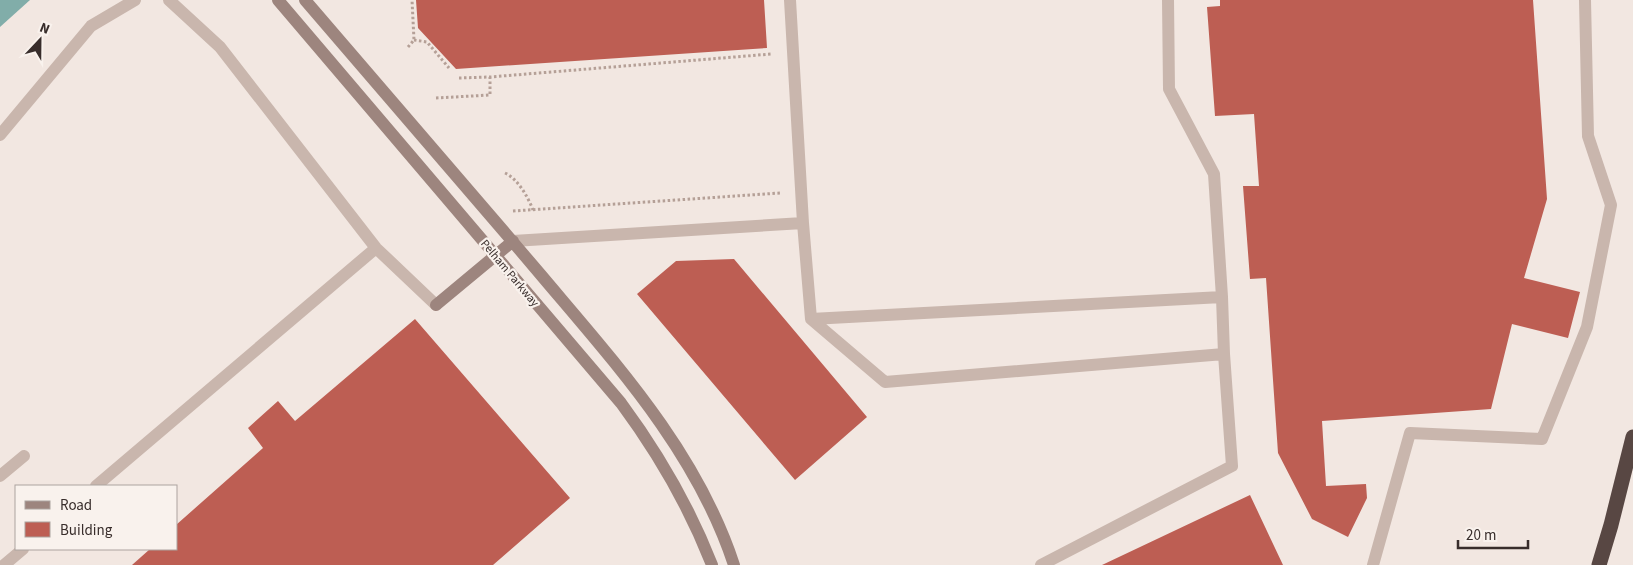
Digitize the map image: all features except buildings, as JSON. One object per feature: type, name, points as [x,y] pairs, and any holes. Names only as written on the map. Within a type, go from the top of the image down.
[{"type":"highway","points":[[1599,565],[1614,516],[1633,437]]},
{"type":"main road","name":"Pelham Parkway","points":[[278,0],[621,403],[646,436],[688,510],[712,565]]},
{"type":"main road","name":"Pelham Parkway","points":[[305,0],[642,396],[693,474],[708,503],[734,565]]},
{"type":"main road","points":[[436,305],[512,241]]},
{"type":"lane","points":[[0,135],[91,26],[135,0]]},
{"type":"lane","points":[[169,0],[220,48],[376,248],[436,305]]},
{"type":"lane","points":[[790,0],[803,223],[811,318],[885,382],[1224,354]]},
{"type":"lane","points":[[1041,565],[1232,466],[1214,174],[1169,89],[1168,0]]},
{"type":"lane","points":[[1374,565],[1410,433],[1542,439],[1587,327],[1611,205],[1588,136],[1585,0]]},
{"type":"lane","points":[[512,241],[803,223]]},
{"type":"lane","points":[[97,485],[376,248]]},
{"type":"lane","points":[[811,318],[1222,297]]},
{"type":"lane","points":[[0,476],[24,456]]},
{"type":"lane","points":[[4,565],[22,550]]},
{"type":"path","points":[[408,47],[414,40],[412,0]]},
{"type":"path","points":[[414,40],[427,42],[449,68]]},
{"type":"path","points":[[459,78],[770,54]]},
{"type":"path","points":[[436,98],[490,95],[490,77]]},
{"type":"path","points":[[505,173],[511,176],[529,200],[533,210]]},
{"type":"path","points":[[513,211],[780,193]]},
{"type":"water","points":[[0,0],[30,0],[0,27]]}]
